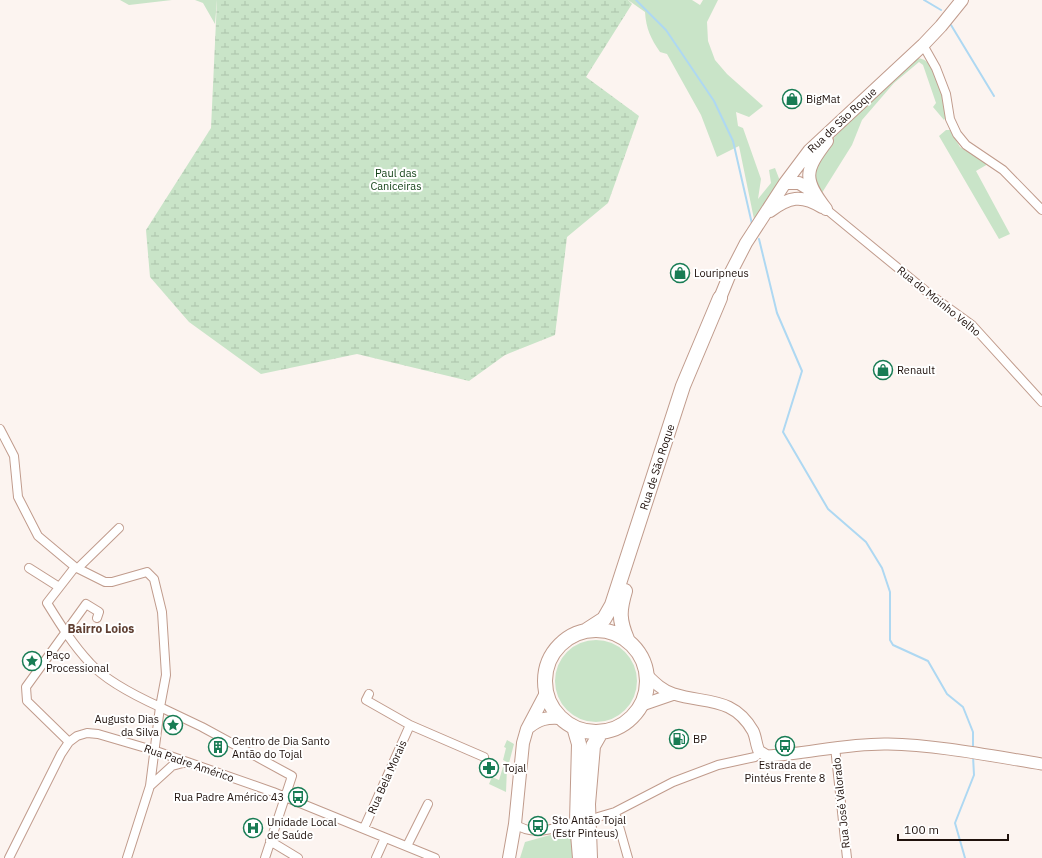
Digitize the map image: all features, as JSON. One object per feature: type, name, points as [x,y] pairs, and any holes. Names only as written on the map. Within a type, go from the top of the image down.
[{"type":"highway","name":"Rua de São Roque","points":[[587,630],[604,619],[612,605],[683,386],[720,298]]},
{"type":"highway","name":"Rua de São Roque","points":[[627,639],[621,624],[620,607],[689,399],[720,298]]},
{"type":"highway","points":[[587,630],[608,631],[627,639],[639,652],[646,668],[647,675],[647,685],[642,705],[633,717],[618,727],[601,732],[587,732],[574,727],[560,718],[546,693],[545,674],[550,658],[559,645],[567,639],[587,630]]},
{"type":"highway","points":[[574,727],[579,744],[578,822],[580,858]]},
{"type":"highway","points":[[590,858],[588,804],[590,775],[593,746],[601,732]]},
{"type":"main road","name":"Rua de São Roque","points":[[720,298],[732,269],[765,214],[809,150],[922,45],[941,26],[962,0]]},
{"type":"main road","points":[[826,210],[812,190],[809,174],[813,160],[829,139],[835,127]]},
{"type":"main road","points":[[785,183],[799,183],[812,190]]},
{"type":"main road","points":[[765,214],[792,198],[812,200],[826,210]]},
{"type":"main road","points":[[509,858],[515,824],[522,756],[527,729],[546,693]]},
{"type":"main road","points":[[527,729],[537,720],[548,717],[560,718]]},
{"type":"street","points":[[922,45],[936,68],[946,94],[950,119],[957,134],[966,145],[1003,170],[1042,210]]},
{"type":"street","name":"Rua do Moinho Velho","points":[[826,210],[932,296],[972,325],[1042,402]]},
{"type":"street","points":[[0,429],[14,456],[18,497],[38,536],[76,568],[105,582],[112,582],[147,572],[154,579],[162,612],[166,675],[160,708],[156,751],[150,786],[127,858]]},
{"type":"street","points":[[119,528],[76,568],[47,603],[65,632],[91,665],[130,693],[202,727],[292,776],[284,796],[265,858]]},
{"type":"street","points":[[29,568],[59,587]]},
{"type":"street","points":[[9,858],[61,754],[69,742],[27,701],[26,686],[86,604],[99,612],[97,618]]},
{"type":"street","points":[[647,675],[660,688],[674,694],[713,700],[740,714],[753,731],[760,753]]},
{"type":"street","points":[[369,694],[366,700],[410,725],[484,757]]},
{"type":"street","points":[[642,705],[674,694]]},
{"type":"street","name":"Rua Bela Morais","points":[[364,828],[410,725]]},
{"type":"street","name":"Rua Padre Américo","points":[[69,742],[77,736],[87,733],[98,734],[156,751],[284,796],[435,858]]},
{"type":"street","points":[[760,753],[770,756],[835,748],[888,744],[956,751],[1042,764]]},
{"type":"street","name":"Rua José Valorado","points":[[835,748],[847,858]]},
{"type":"street","points":[[598,816],[615,812],[674,782],[718,765],[755,757],[760,753]]},
{"type":"street","points":[[165,754],[165,770]]},
{"type":"street","points":[[150,786],[165,770],[178,763],[187,762]]},
{"type":"street","points":[[407,846],[428,804]]},
{"type":"street","points":[[615,812],[628,858]]},
{"type":"street","points":[[515,824],[525,830],[537,831],[578,822]]},
{"type":"street","points":[[376,858],[385,838]]},
{"type":"street","points":[[270,841],[298,858]]},
{"type":"green space","points":[[120,0],[172,0],[129,5]]},
{"type":"green space","points":[[195,0],[217,0],[215,24],[203,3]]},
{"type":"green space","name":"Paul das Caniceiras","points":[[217,0],[628,0],[632,4],[586,77],[639,116],[608,203],[567,237],[555,335],[505,355],[469,381],[357,354],[261,374],[189,322],[150,277],[146,230],[211,128]]},
{"type":"green space","points":[[628,0],[692,0],[700,5],[703,0],[718,0],[707,22],[708,41],[715,60],[727,74],[763,106],[749,117],[736,112],[738,126],[743,128],[761,179],[758,199],[771,183],[769,170],[775,168],[780,181],[754,219],[739,146],[717,157],[701,115],[667,54],[660,52],[652,38],[646,24],[645,12]]},
{"type":"green space","points":[[916,58],[924,60],[935,72],[942,91],[946,117],[944,120],[933,107],[936,103],[923,65],[919,62],[894,83],[862,120],[852,145],[820,196],[813,179],[819,157],[841,129]]},
{"type":"green space","points":[[946,130],[950,130],[960,147],[988,164],[976,171],[1010,234],[999,239],[939,136]]},
{"type":"green space","points":[[596,640],[612,643],[625,652],[634,665],[637,681],[634,697],[625,710],[612,719],[596,722],[580,719],[567,710],[558,697],[555,681],[558,665],[567,652],[580,643]]},
{"type":"green space","points":[[507,740],[514,744],[509,763],[503,760],[506,748],[504,747]]},
{"type":"green space","points":[[503,767],[507,768],[506,792],[489,784],[492,777],[499,780]]},
{"type":"green space","points":[[572,829],[576,858],[520,858],[525,842]]},
{"type":"waterway","points":[[636,0],[666,30],[714,101],[733,141],[752,224]]},
{"type":"waterway","points":[[924,0],[941,10]]},
{"type":"waterway","points":[[951,25],[994,96]]},
{"type":"waterway","points":[[759,239],[777,313],[802,371],[783,432],[828,509],[866,542],[882,568],[890,592],[890,640],[893,645],[928,661],[947,694],[963,707],[973,732],[973,748]]},
{"type":"waterway","points":[[965,858],[955,823],[974,775],[973,756]]},
{"type":"place","name":"BigMat","points":[[792,99]]},
{"type":"place","name":"Louripneus","points":[[680,273]]},
{"type":"place","name":"Renault","points":[[883,370]]},
{"type":"place","name":"Paço Processional","points":[[32,661]]},
{"type":"place","name":"Augusto Dias da Silva","points":[[173,725]]},
{"type":"place","name":"BP","points":[[679,739]]},
{"type":"place","name":"Estrada de Pintéus Frente 8","points":[[785,746]]},
{"type":"place","name":"Centro de Dia Santo Antão do Tojal","points":[[218,747]]},
{"type":"place","name":"Tojal","points":[[489,768]]},
{"type":"place","name":"Rua Padre Américo 43","points":[[298,797]]},
{"type":"place","name":"Sto Antão Tojal (Estr Pinteus)","points":[[538,826]]},
{"type":"place","name":"Unidade Local de Saúde","points":[[253,828]]},
{"type":"district","name":"Bairro Loios","points":[[101,629]]}]
